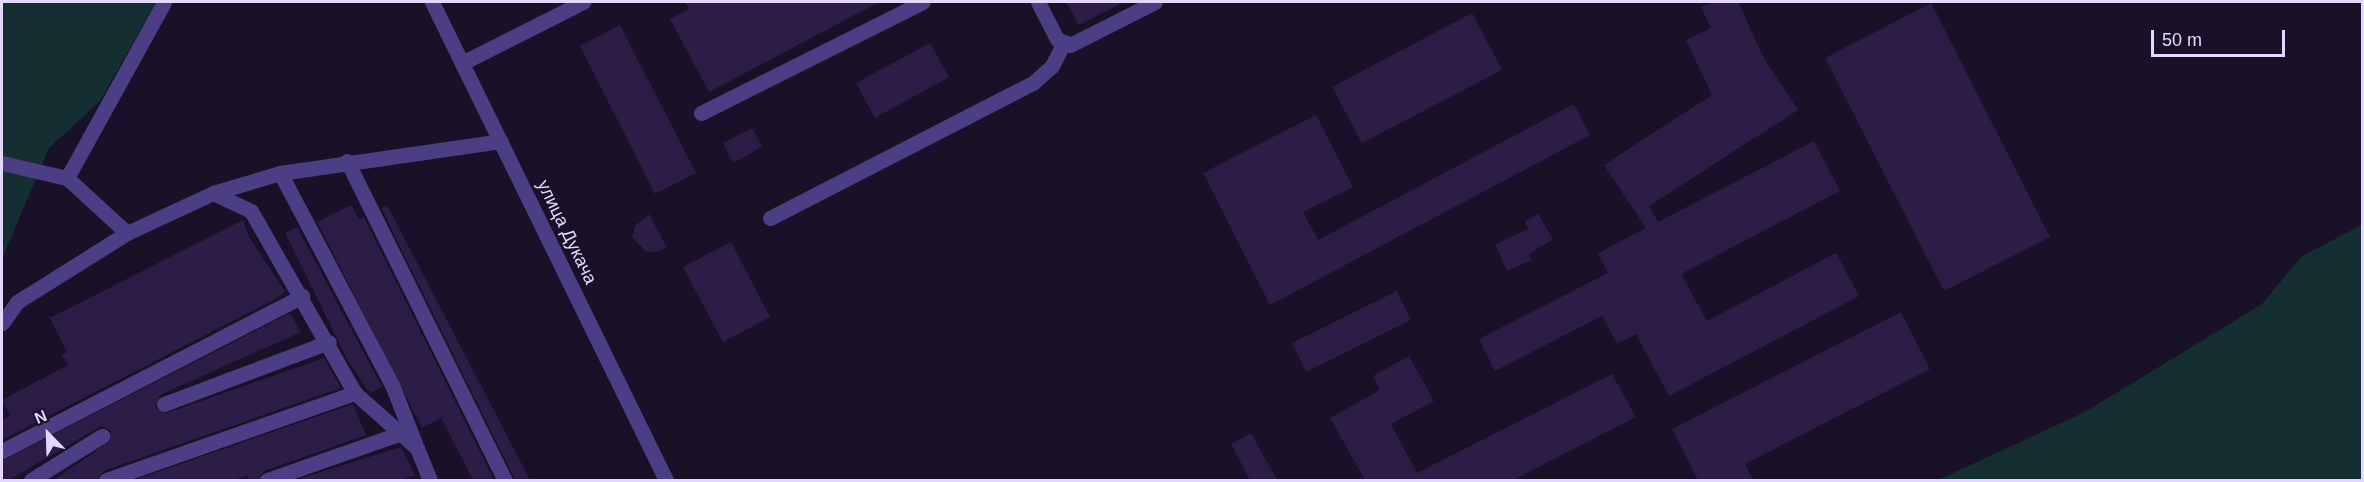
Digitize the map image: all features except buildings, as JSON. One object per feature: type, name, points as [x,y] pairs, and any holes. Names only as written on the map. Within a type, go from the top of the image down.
[{"type":"street","points":[[67,178],[165,2]]},
{"type":"street","name":"улица Дукача","points":[[432,2],[666,480]]},
{"type":"street","points":[[462,63],[583,2]]},
{"type":"street","points":[[701,113],[923,2]]},
{"type":"street","points":[[1038,2],[1057,39],[1070,45],[1155,2]]},
{"type":"street","points":[[770,218],[1033,83],[1052,66],[1064,42]]},
{"type":"street","points":[[2,322],[17,302],[127,233],[213,193],[280,173],[346,161],[501,141]]},
{"type":"street","points":[[346,161],[505,480]]},
{"type":"street","points":[[2,163],[67,178],[127,233]]},
{"type":"street","points":[[280,173],[392,385],[430,480]]},
{"type":"street","points":[[213,193],[251,211],[329,342],[356,393],[417,448]]},
{"type":"street","points":[[2,451],[302,296]]},
{"type":"street","points":[[164,404],[329,342]]},
{"type":"street","points":[[106,480],[356,393]]},
{"type":"street","points":[[267,480],[401,433]]},
{"type":"street","points":[[31,480],[102,436]]},
{"type":"green space","points":[[2,2],[156,2],[100,101],[49,148],[2,259]]},
{"type":"green space","points":[[2362,225],[2362,480],[1938,480],[2085,412],[2262,304],[2302,256]]}]
